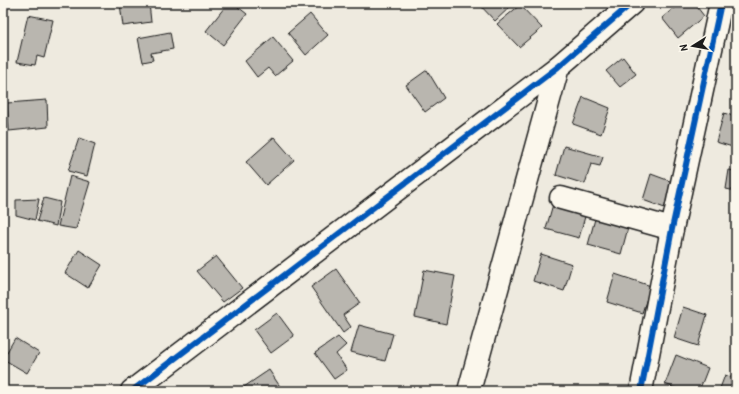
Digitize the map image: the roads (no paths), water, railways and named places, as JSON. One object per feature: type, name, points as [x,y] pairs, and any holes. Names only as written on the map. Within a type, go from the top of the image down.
[{"type":"street","points":[[132,391],[558,67],[632,3]]},
{"type":"street","points":[[641,391],[672,229],[721,3]]},
{"type":"street","points":[[469,391],[558,67]]},
{"type":"street","points":[[561,198],[672,229]]}]
